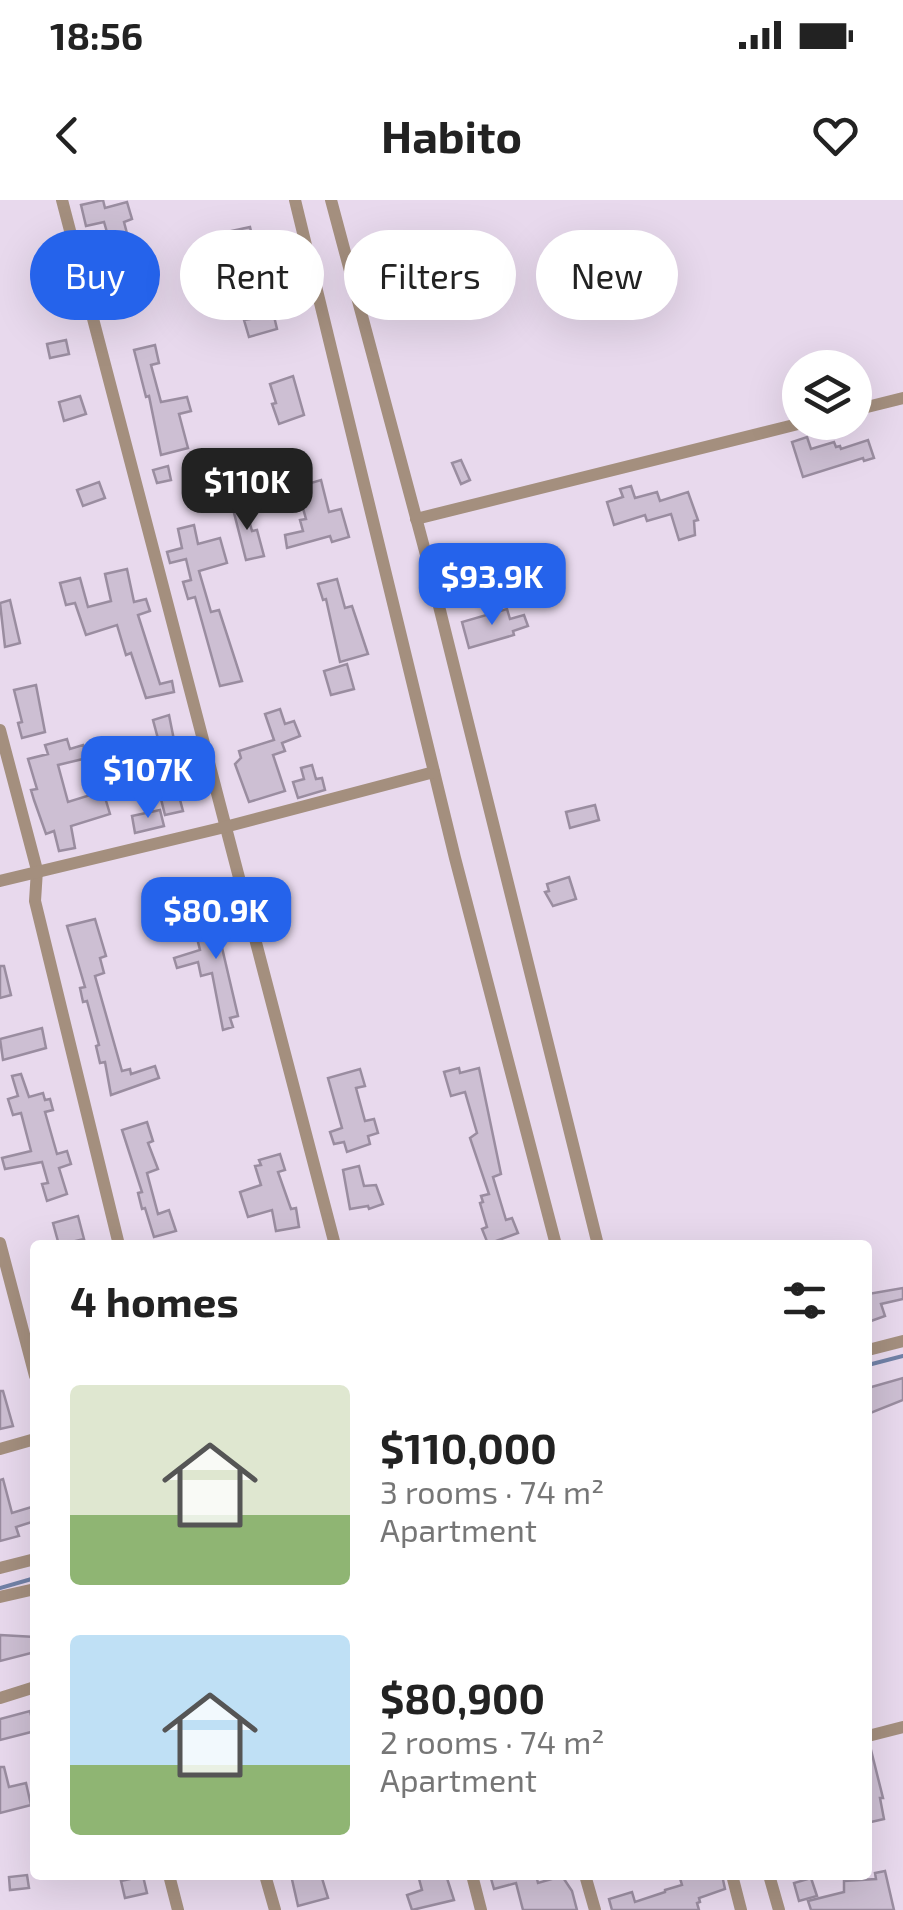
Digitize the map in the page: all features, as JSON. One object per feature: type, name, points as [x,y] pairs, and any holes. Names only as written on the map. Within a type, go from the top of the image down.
[{"type":"street","points":[[62,200],[335,1240]]},
{"type":"street","points":[[295,200],[434,772],[555,1240]]},
{"type":"street","points":[[331,200],[416,519],[597,1240]]},
{"type":"street","points":[[872,406],[903,398]]},
{"type":"street","points":[[416,519],[782,428]]},
{"type":"street","points":[[0,730],[37,870],[35,901],[118,1240]]},
{"type":"street","points":[[0,881],[224,828],[434,772]]},
{"type":"street","points":[[0,1243],[30,1357]]},
{"type":"street","points":[[872,1349],[903,1341]]},
{"type":"street","points":[[0,1449],[30,1440]]},
{"type":"street","points":[[0,1568],[30,1560]]},
{"type":"street","points":[[0,1597],[30,1590]]},
{"type":"street","points":[[0,1698],[30,1689]]},
{"type":"street","points":[[872,1735],[903,1728]]},
{"type":"street","points":[[170,1880],[178,1910]]},
{"type":"street","points":[[267,1880],[274,1910]]},
{"type":"street","points":[[473,1880],[481,1910]]},
{"type":"street","points":[[586,1880],[595,1910]]},
{"type":"street","points":[[733,1880],[741,1910]]},
{"type":"street","points":[[771,1880],[778,1910]]},
{"type":"building","points":[[103,200],[105,208],[127,202],[132,219],[124,222],[126,230],[106,230],[104,222],[86,226],[81,205]]},
{"type":"building","points":[[244,320],[275,320],[277,329],[249,337]]},
{"type":"building","points":[[66,340],[69,354],[50,358],[47,344]]},
{"type":"building","points":[[155,345],[159,363],[151,365],[161,402],[187,397],[191,411],[179,414],[188,448],[161,455],[149,396],[146,397],[134,350]]},
{"type":"building","points":[[293,376],[304,415],[279,424],[270,384]]},
{"type":"building","points":[[80,396],[86,414],[64,421],[59,402]]},
{"type":"building","points":[[808,440],[811,449],[834,442],[841,449],[868,440],[874,458],[803,477],[792,442]]},
{"type":"building","points":[[461,460],[470,480],[461,484],[452,463]]},
{"type":"building","points":[[168,466],[171,480],[157,483],[153,470]]},
{"type":"building","points":[[296,468],[300,481],[283,486],[279,472]]},
{"type":"building","points":[[321,480],[329,512],[341,509],[349,537],[332,542],[330,536],[287,548],[285,535],[303,531],[300,520],[306,519],[297,487]]},
{"type":"building","points":[[99,482],[105,498],[83,506],[77,490]]},
{"type":"building","points":[[631,486],[635,498],[657,492],[660,501],[688,492],[698,520],[694,521],[695,535],[679,540],[671,514],[647,521],[645,515],[614,525],[607,502],[623,497],[620,489]]},
{"type":"building","points":[[244,502],[264,556],[246,560],[232,505]]},
{"type":"building","points":[[194,525],[198,544],[220,538],[227,563],[199,571],[211,612],[219,610],[242,681],[220,686],[195,597],[188,599],[183,582],[191,580],[186,559],[170,563],[167,552],[182,548],[178,529]]},
{"type":"building","points":[[504,557],[507,572],[493,575],[490,560]]},
{"type":"building","points":[[127,569],[134,602],[146,599],[150,611],[138,615],[160,684],[172,681],[174,692],[146,698],[117,625],[86,635],[75,603],[66,605],[60,583],[80,578],[88,607],[111,601],[105,574]]},
{"type":"building","points":[[337,579],[345,608],[352,606],[368,654],[340,662],[326,599],[323,600],[318,584]]},
{"type":"building","points":[[10,600],[20,643],[5,647],[0,603]]},
{"type":"building","points":[[507,609],[510,619],[524,615],[528,626],[513,631],[514,635],[469,648],[462,622]]},
{"type":"building","points":[[347,664],[354,689],[331,695],[324,671]]},
{"type":"building","points":[[36,685],[45,732],[22,738],[14,690]]},
{"type":"building","points":[[280,709],[285,724],[294,721],[300,736],[282,743],[285,751],[273,755],[285,791],[249,802],[235,764],[241,758],[239,751],[274,740],[265,714]]},
{"type":"building","points":[[169,715],[185,795],[179,796],[183,811],[165,815],[156,779],[168,776],[153,720]]},
{"type":"building","points":[[67,739],[70,749],[83,745],[87,758],[58,765],[68,802],[103,791],[110,814],[71,826],[75,848],[59,851],[54,831],[46,834],[34,800],[31,790],[37,789],[28,759],[48,754],[45,745]]},
{"type":"building","points":[[312,765],[325,790],[298,798],[293,782],[304,779],[301,768]]},
{"type":"building","points":[[595,805],[599,820],[570,828],[566,812]]},
{"type":"building","points":[[160,810],[164,826],[135,833],[132,816]]},
{"type":"building","points":[[569,877],[576,899],[553,906],[545,892],[549,891],[547,884]]},
{"type":"building","points":[[231,908],[239,933],[220,939],[238,1016],[230,1018],[233,1027],[223,1030],[212,973],[201,976],[198,962],[177,968],[174,958],[200,950],[195,930],[219,923],[215,913]]},
{"type":"building","points":[[95,919],[106,956],[100,958],[104,973],[95,976],[122,1071],[130,1069],[131,1074],[155,1066],[159,1078],[111,1095],[87,1001],[83,1002],[80,988],[85,987],[67,926]]},
{"type":"building","points":[[0,966],[4,966],[11,995],[0,998]]},
{"type":"building","points":[[42,1028],[46,1048],[3,1060],[0,1039]]},
{"type":"building","points":[[479,1068],[501,1174],[493,1177],[506,1220],[512,1218],[518,1233],[486,1240],[480,1203],[481,1196],[489,1194],[470,1138],[477,1133],[465,1092],[451,1096],[444,1072]]},
{"type":"building","points":[[360,1069],[365,1086],[356,1088],[365,1121],[374,1119],[378,1133],[368,1136],[370,1144],[347,1152],[344,1142],[334,1144],[330,1132],[342,1128],[328,1078]]},
{"type":"building","points":[[21,1074],[29,1097],[43,1093],[45,1100],[50,1099],[53,1110],[45,1112],[57,1154],[67,1151],[71,1164],[59,1168],[67,1194],[47,1201],[42,1184],[48,1183],[42,1162],[5,1169],[2,1158],[31,1151],[21,1113],[13,1115],[8,1099],[18,1096],[12,1076]]},
{"type":"building","points":[[147,1122],[153,1141],[148,1143],[158,1169],[147,1173],[158,1214],[169,1210],[176,1231],[154,1237],[145,1208],[142,1209],[138,1193],[142,1192],[122,1130]]},
{"type":"building","points":[[280,1154],[285,1170],[278,1172],[291,1209],[296,1208],[299,1227],[276,1231],[272,1210],[248,1217],[240,1192],[261,1185],[255,1166],[261,1165],[259,1160]]},
{"type":"building","points":[[359,1166],[364,1186],[376,1185],[383,1204],[350,1209],[343,1170]]},
{"type":"building","points":[[78,1216],[84,1239],[58,1240],[53,1223]]},
{"type":"building","points":[[903,1288],[903,1299],[881,1304],[885,1316],[872,1321],[872,1293]]},
{"type":"building","points":[[903,1378],[903,1400],[872,1412],[872,1387]]},
{"type":"building","points":[[0,1391],[13,1426],[0,1429]]},
{"type":"building","points":[[3,1479],[12,1513],[30,1508],[30,1523],[16,1527],[19,1536],[0,1541]]},
{"type":"building","points":[[0,1635],[30,1637],[30,1653],[0,1661]]},
{"type":"building","points":[[30,1711],[30,1732],[0,1740],[0,1719]]},
{"type":"building","points":[[872,1754],[883,1798],[884,1819],[872,1822]]},
{"type":"building","points":[[0,1767],[4,1767],[9,1787],[26,1783],[30,1805],[0,1813]]},
{"type":"building","points":[[885,1871],[894,1910],[811,1910],[808,1901],[844,1892],[844,1881],[876,1879],[875,1873]]},
{"type":"building","points":[[27,1875],[29,1888],[10,1890],[9,1877]]},
{"type":"building","points":[[144,1880],[147,1893],[125,1898],[121,1881]]},
{"type":"building","points":[[292,1880],[323,1880],[328,1898],[298,1906]]},
{"type":"building","points":[[419,1880],[448,1880],[454,1900],[412,1910],[407,1895],[422,1890]]},
{"type":"building","points":[[491,1880],[565,1880],[577,1910],[523,1910],[516,1883],[494,1889]]},
{"type":"building","points":[[680,1880],[723,1880],[725,1889],[699,1898],[699,1910],[612,1910],[609,1899],[632,1892],[635,1902],[682,1885]]},
{"type":"building","points":[[812,1880],[817,1896],[799,1901],[794,1883]]},
{"type":"waterway","points":[[872,1364],[903,1356]]},
{"type":"waterway","points":[[0,1588],[30,1579]]}]
